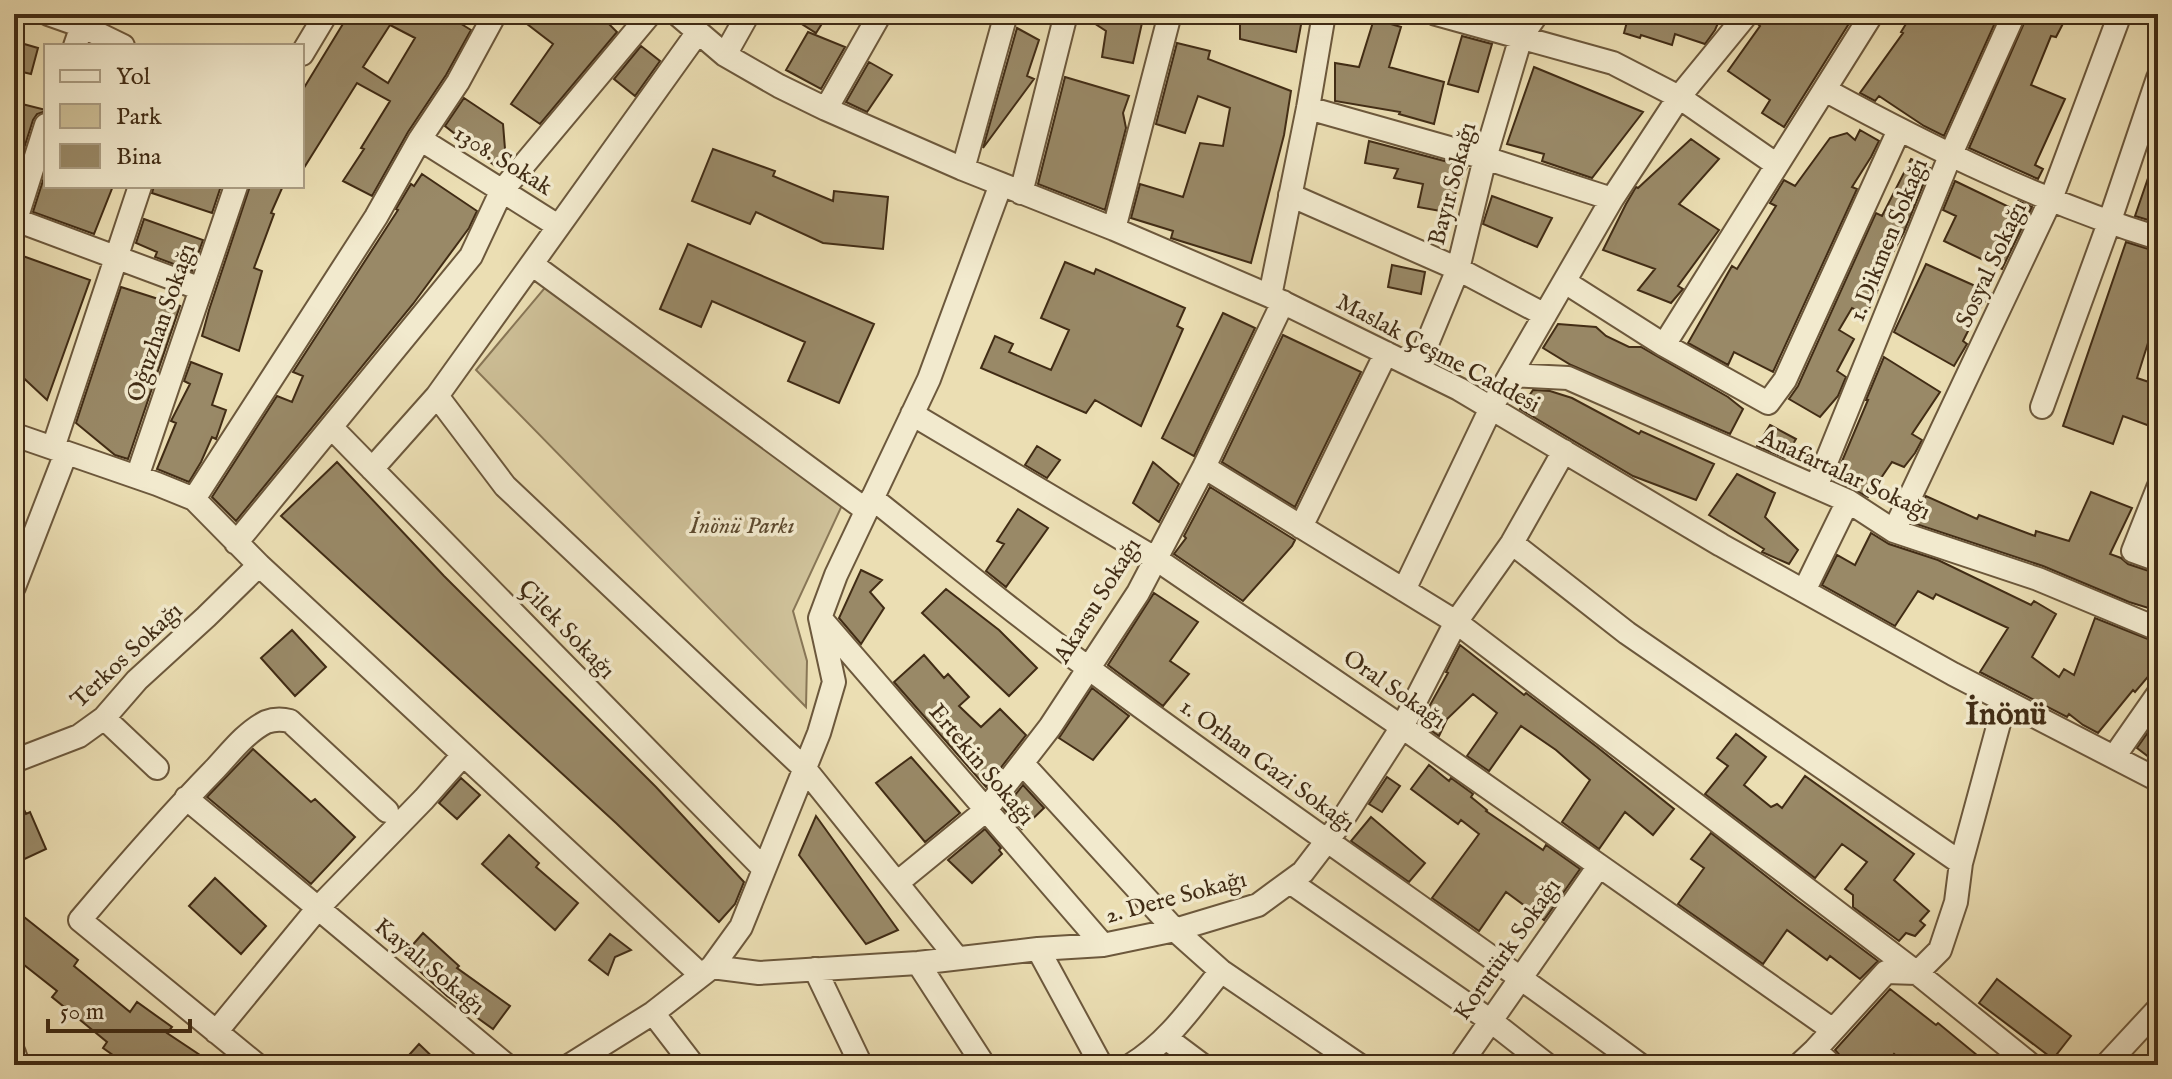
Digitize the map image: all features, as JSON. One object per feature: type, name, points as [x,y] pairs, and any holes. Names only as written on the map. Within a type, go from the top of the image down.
[{"type":"street","points":[[48,14],[118,44]]},
{"type":"street","points":[[304,51],[326,14]]},
{"type":"street","points":[[194,499],[376,217],[420,139],[458,82],[495,14]]},
{"type":"street","points":[[236,543],[471,256],[501,192],[650,14]]},
{"type":"street","name":"Maslak Çeşme Caddesi","points":[[677,14],[725,55],[826,109],[1276,299],[1417,368],[1491,408],[1721,545],[2005,701],[2158,780]]},
{"type":"street","points":[[725,55],[748,14]]},
{"type":"street","points":[[826,109],[880,14]]},
{"type":"street","points":[[963,169],[1006,14]]},
{"type":"street","points":[[576,1064],[653,1013],[707,971],[741,927],[819,733],[834,682],[820,618],[836,575],[929,379],[1011,189],[1066,14]]},
{"type":"street","points":[[1114,229],[1170,14]]},
{"type":"street","name":"Akarsu Sokağı","points":[[897,883],[985,811],[1050,727],[1138,593],[1204,467],[1276,299],[1290,195],[1324,14]]},
{"type":"street","points":[[1436,14],[1613,63],[1679,97],[1777,165]]},
{"type":"street","name":"Bayır Sokağı","points":[[1417,368],[1458,269],[1485,158],[1521,37],[1537,14]]},
{"type":"street","points":[[1404,590],[1491,408],[1612,199],[1679,97],[1747,14]]},
{"type":"street","points":[[1664,345],[1872,14]]},
{"type":"street","name":"1. Dikmen Sokağı","points":[[1816,487],[1950,156],[2014,14]]},
{"type":"street","name":"Sosyal Sokağı","points":[[1894,531],[2051,199],[2120,14]]},
{"type":"street","points":[[372,469],[437,396],[698,32]]},
{"type":"street","points":[[2042,407],[2158,78]]},
{"type":"street","points":[[1825,90],[1950,156],[2109,223],[2158,238]]},
{"type":"street","points":[[1308,108],[1485,158],[1612,199]]},
{"type":"street","points":[[1565,282],[1664,345],[1768,403],[1785,380],[1899,130]]},
{"type":"street","points":[[44,131],[15,223],[201,289]]},
{"type":"street","name":"1308. Sokak","points":[[420,139],[558,226]]},
{"type":"street","points":[[14,587],[139,188]]},
{"type":"street","name":"Oğuzhan Sokağı","points":[[137,477],[235,188]]},
{"type":"street","points":[[1290,195],[1458,269],[1545,315]]},
{"type":"street","name":"1. Orhan Gazi Sokağı","points":[[533,265],[869,504],[1326,842],[1521,977],[1640,1065]]},
{"type":"street","points":[[1301,527],[1386,353]]},
{"type":"street","name":"Anafartalar Sokağı","points":[[1510,375],[1568,378],[1848,501],[1894,531],[2038,579],[2158,629]]},
{"type":"street","points":[[437,396],[505,486],[805,769],[957,958]]},
{"type":"street","name":"Oral Sokağı","points":[[912,414],[1156,559],[1402,727],[1833,1030]]},
{"type":"street","name":"Çilek Sokağı","points":[[331,427],[764,869]]},
{"type":"street","points":[[14,439],[21,437],[194,499],[259,565],[463,755],[707,971]]},
{"type":"street","name":"2. Dere Sokağı","points":[[707,971],[759,973],[918,963],[1103,945],[1175,930],[1258,905],[1303,872],[1326,842],[1402,727],[1456,622],[1512,543],[1564,451]]},
{"type":"street","points":[[1204,467],[1456,622],[1917,973],[2031,1065]]},
{"type":"street","points":[[2158,488],[2133,551],[2158,560]]},
{"type":"street","points":[[1804,591],[1848,501]]},
{"type":"street","points":[[1512,543],[1627,633],[1961,863]]},
{"type":"street","name":"Terkos Sokağı","points":[[14,761],[79,736],[104,718],[137,680],[259,565]]},
{"type":"street","name":"Ertekin Sokağı","points":[[820,618],[1103,945]]},
{"type":"street","points":[[2114,757],[2158,694]]},
{"type":"street","points":[[1815,1060],[1833,1030],[1886,972],[1917,973],[1940,950],[1956,902],[1961,863],[2005,701]]},
{"type":"street","points":[[104,718],[157,768]]},
{"type":"street","points":[[257,1065],[80,920],[186,798],[242,740],[268,721],[290,721],[387,811]]},
{"type":"street","points":[[216,1032],[318,908],[463,755]]},
{"type":"street","points":[[1022,763],[1175,930],[1221,971],[1359,1065]]},
{"type":"street","name":"Kayalı Sokağı","points":[[186,798],[506,1065]]},
{"type":"street","name":"Korutürk Sokağı","points":[[1460,1065],[1599,866]]},
{"type":"street","points":[[1290,882],[1491,1021],[1547,1065]]},
{"type":"street","points":[[1038,949],[1101,1065]]},
{"type":"street","points":[[918,963],[984,1065]]},
{"type":"street","points":[[815,969],[861,1065]]},
{"type":"street","points":[[1131,1065],[1166,1038],[1221,971]]},
{"type":"street","points":[[2106,1065],[2158,1009]]},
{"type":"street","points":[[653,1013],[693,1065]]},
{"type":"street","points":[[1166,1038],[1202,1065]]},
{"type":"street","points":[[14,1053],[18,1065]]},
{"type":"green space","name":"İnönü Parkı","points":[[548,284],[844,501],[793,611],[807,661],[806,707],[476,370]]},
{"type":"building","points":[[349,14],[445,14],[471,30],[372,196],[343,181],[390,101],[357,83],[304,168],[304,88]],"holes":[[[390,25],[415,38],[388,83],[363,67]]]},
{"type":"building","points":[[514,14],[599,14],[617,32],[540,124],[511,104],[553,44]]},
{"type":"building","points":[[786,14],[828,14],[816,33]]},
{"type":"building","points":[[1080,14],[1144,14],[1133,63],[1102,57],[1106,31]]},
{"type":"building","points":[[1240,14],[1303,14],[1296,52],[1240,39]]},
{"type":"building","points":[[1629,14],[1722,14],[1705,44],[1675,34],[1672,45],[1624,33]]},
{"type":"building","points":[[1763,14],[1855,14],[1784,127],[1762,113],[1770,100],[1728,71],[1760,26],[1757,23]]},
{"type":"building","points":[[1912,14],[1999,14],[1944,136],[1879,96],[1875,101],[1860,93],[1903,33]]},
{"type":"building","points":[[2028,14],[2068,14],[2056,37],[2051,36],[2031,85],[2065,99],[2035,165],[2043,169],[2038,179],[1969,148]]},
{"type":"building","points":[[1374,19],[1401,27],[1389,67],[1444,82],[1434,124],[1400,112],[1335,101],[1335,63],[1359,67]]},
{"type":"building","points":[[1017,28],[1039,40],[1027,76],[1034,79],[983,148]]},
{"type":"building","points":[[808,32],[845,47],[821,89],[786,70]]},
{"type":"building","points":[[1462,36],[1492,44],[1478,92],[1448,84]]},
{"type":"building","points":[[14,41],[38,48],[31,74],[14,70]]},
{"type":"building","points":[[1177,43],[1210,51],[1208,59],[1291,91],[1284,135],[1251,263],[1171,238],[1173,231],[1131,218],[1140,184],[1183,197],[1200,143],[1223,146],[1230,108],[1198,96],[1185,133],[1156,124]]},
{"type":"building","points":[[641,46],[660,61],[635,96],[614,79]]},
{"type":"building","points":[[869,62],[892,75],[867,112],[846,102]]},
{"type":"building","points":[[1534,67],[1643,112],[1592,178],[1542,161],[1544,154],[1507,144]]},
{"type":"building","points":[[1065,77],[1129,96],[1123,113],[1126,128],[1105,210],[1038,184]]},
{"type":"building","points":[[464,98],[503,124],[505,149],[494,165],[445,126]]},
{"type":"building","points":[[14,102],[44,112],[33,120],[14,180]]},
{"type":"building","points":[[1860,130],[1879,141],[1852,187],[1857,189],[1773,372],[1734,352],[1728,365],[1688,343],[1732,266],[1737,269],[1776,206],[1770,203],[1784,180],[1795,186],[1830,138],[1847,133],[1855,140]]},
{"type":"building","points":[[1691,139],[1719,159],[1679,204],[1719,230],[1678,286],[1683,289],[1671,303],[1638,290],[1655,269],[1603,250],[1636,187]]},
{"type":"building","points":[[1369,141],[1467,167],[1456,191],[1452,213],[1418,207],[1423,184],[1394,178],[1398,169],[1365,163]]},
{"type":"building","points":[[713,149],[775,171],[773,176],[833,201],[834,191],[888,197],[883,249],[823,243],[756,212],[750,224],[692,201]]},
{"type":"building","points":[[2158,156],[2158,223],[2135,216]]},
{"type":"building","points":[[1911,159],[1930,168],[1866,315],[1852,308],[1839,330],[1854,339],[1837,371],[1846,377],[1838,396],[1820,417],[1789,399],[1798,386],[1876,213],[1882,216]]},
{"type":"building","points":[[422,174],[477,211],[469,228],[413,304],[236,521],[212,497],[277,396],[292,402],[303,376],[293,372],[398,210],[411,184],[414,186]]},
{"type":"building","points":[[44,177],[44,188],[112,188],[94,234],[33,212]]},
{"type":"building","points":[[1955,181],[2013,209],[2018,201],[2032,207],[2002,269],[1944,241],[1956,216],[1943,210]]},
{"type":"building","points":[[153,188],[220,188],[212,213],[152,193]]},
{"type":"building","points":[[249,188],[282,188],[254,268],[262,271],[239,351],[202,336]]},
{"type":"building","points":[[1492,196],[1552,218],[1537,247],[1483,224]]},
{"type":"building","points":[[144,219],[203,240],[192,271],[155,257],[157,252],[136,243]]},
{"type":"building","points":[[2126,242],[2158,252],[2158,311],[2137,378],[2158,385],[2158,429],[2123,416],[2113,444],[2063,426]]},
{"type":"building","points":[[688,244],[874,324],[839,403],[788,381],[805,342],[712,301],[701,327],[660,309]]},
{"type":"building","points":[[20,255],[90,280],[47,400],[14,369],[14,276]]},
{"type":"building","points":[[1065,262],[1094,274],[1096,269],[1185,308],[1177,326],[1183,329],[1141,426],[1095,400],[1086,413],[981,368],[995,336],[1013,344],[1009,352],[1051,370],[1069,330],[1041,318]]},
{"type":"building","points":[[1926,264],[1991,293],[1977,313],[1963,341],[1967,344],[1954,366],[1894,332]]},
{"type":"building","points":[[1392,265],[1425,272],[1421,294],[1388,287]]},
{"type":"building","points":[[121,287],[180,306],[128,459],[115,455],[76,423]]},
{"type":"building","points":[[1223,313],[1255,328],[1194,456],[1162,438]]},
{"type":"building","points":[[1558,324],[1596,327],[1606,336],[1629,347],[1641,347],[1728,397],[1743,409],[1730,434],[1571,365],[1543,348]]},
{"type":"building","points":[[1283,335],[1361,372],[1295,507],[1222,462]]},
{"type":"building","points":[[1884,357],[1940,392],[1912,434],[1922,440],[1915,453],[1904,467],[1892,462],[1868,497],[1834,480]]},
{"type":"building","points":[[191,362],[222,374],[212,405],[226,410],[216,439],[212,437],[189,482],[157,469],[176,423],[171,421],[190,384],[184,381]]},
{"type":"building","points":[[1533,390],[1550,391],[1572,398],[1639,434],[1641,431],[1714,464],[1696,500],[1633,476],[1520,409]]},
{"type":"building","points":[[1770,425],[1796,439],[1785,458],[1757,446]]},
{"type":"building","points":[[1037,446],[1060,460],[1047,478],[1025,465]]},
{"type":"building","points":[[337,462],[444,576],[656,787],[744,882],[735,904],[719,922],[616,823],[281,516]]},
{"type":"building","points":[[1153,462],[1179,484],[1159,522],[1133,503]]},
{"type":"building","points":[[1737,474],[1775,493],[1765,517],[1798,550],[1789,564],[1762,552],[1764,549],[1709,515]]},
{"type":"building","points":[[1210,487],[1295,540],[1243,601],[1174,554],[1186,538],[1184,536]]},
{"type":"building","points":[[2091,492],[2132,508],[2110,554],[2158,574],[2158,611],[2043,566],[1913,523],[1926,496],[1977,519],[1979,515],[2035,536],[2036,531],[2069,541]]},
{"type":"building","points":[[1018,509],[1048,528],[1006,587],[986,571],[1004,544],[997,541]]},
{"type":"building","points":[[1871,533],[1889,544],[1938,560],[2031,605],[2034,601],[2056,614],[2032,657],[2059,677],[2064,669],[2074,675],[2095,618],[2158,643],[2158,665],[2098,733],[2069,714],[2067,717],[1980,672],[2008,628],[1936,594],[1933,599],[1918,591],[1895,626],[1822,585],[1837,555],[1855,565]]},
{"type":"building","points":[[861,570],[882,580],[870,592],[884,608],[861,644],[839,618]]},
{"type":"building","points":[[946,589],[999,630],[1037,668],[1009,696],[922,613]]},
{"type":"building","points":[[1154,593],[1198,622],[1170,661],[1189,674],[1163,706],[1108,665]]},
{"type":"building","points":[[292,630],[326,667],[295,696],[261,658]]},
{"type":"building","points":[[1460,645],[1674,809],[1653,835],[1625,812],[1599,849],[1562,822],[1590,780],[1556,750],[1521,726],[1489,771],[1467,756],[1497,713],[1473,694],[1447,719],[1439,736],[1420,723]]},
{"type":"building","points":[[924,655],[944,678],[948,674],[969,697],[959,706],[981,727],[1000,709],[1026,735],[986,787],[894,682]]},
{"type":"building","points":[[1092,688],[1129,716],[1093,760],[1059,738]]},
{"type":"building","points":[[2158,718],[2158,764],[2137,748]]},
{"type":"building","points":[[1736,734],[1766,757],[1744,785],[1771,807],[1777,804],[1782,808],[1805,776],[1914,854],[1894,880],[1929,911],[1920,921],[1925,925],[1915,936],[1906,933],[1899,941],[1853,907],[1853,895],[1845,889],[1867,862],[1842,844],[1815,878],[1705,794],[1728,766],[1717,758]]},
{"type":"building","points":[[253,749],[311,802],[315,799],[355,837],[311,884],[207,797]]},
{"type":"building","points":[[911,757],[960,813],[925,842],[876,783]]},
{"type":"building","points":[[1429,765],[1473,794],[1471,797],[1486,811],[1543,850],[1546,845],[1580,869],[1544,920],[1506,892],[1479,931],[1432,898],[1479,834],[1461,820],[1458,824],[1411,789]]},
{"type":"building","points":[[1387,777],[1400,786],[1382,812],[1369,804]]},
{"type":"building","points":[[461,778],[480,795],[457,819],[439,803]]},
{"type":"building","points":[[1023,785],[1044,808],[1022,829],[1004,809]]},
{"type":"building","points":[[14,788],[26,814],[30,812],[46,849],[14,864]]},
{"type":"building","points":[[816,816],[898,930],[866,944],[799,855]]},
{"type":"building","points":[[1371,817],[1425,863],[1409,882],[1351,841]]},
{"type":"building","points":[[985,829],[1001,848],[1002,854],[972,883],[948,860]]},
{"type":"building","points":[[1711,833],[1878,961],[1860,979],[1830,956],[1827,960],[1787,930],[1763,964],[1678,904],[1704,868],[1691,859]]},
{"type":"building","points":[[509,835],[539,863],[536,867],[578,903],[555,930],[482,864]]},
{"type":"building","points":[[215,878],[266,926],[241,954],[189,906]]},
{"type":"building","points":[[14,909],[78,960],[74,966],[130,1012],[137,1002],[172,1027],[167,1033],[215,1065],[127,1065],[103,1048],[107,1042],[52,997],[57,991],[14,957]]},
{"type":"building","points":[[423,933],[459,966],[457,968],[510,1006],[493,1029],[447,996],[403,956]]},
{"type":"building","points":[[610,934],[631,950],[615,957],[608,975],[589,960]]},
{"type":"building","points":[[1997,979],[2071,1036],[2053,1059],[1979,1003]]},
{"type":"building","points":[[1890,989],[1989,1065],[1907,1065],[1894,1054],[1885,1065],[1845,1065],[1835,1050]]},
{"type":"building","points":[[419,1044],[441,1065],[400,1065]]},
{"type":"district","name":"İnönü","points":[[2006,715]]}]
